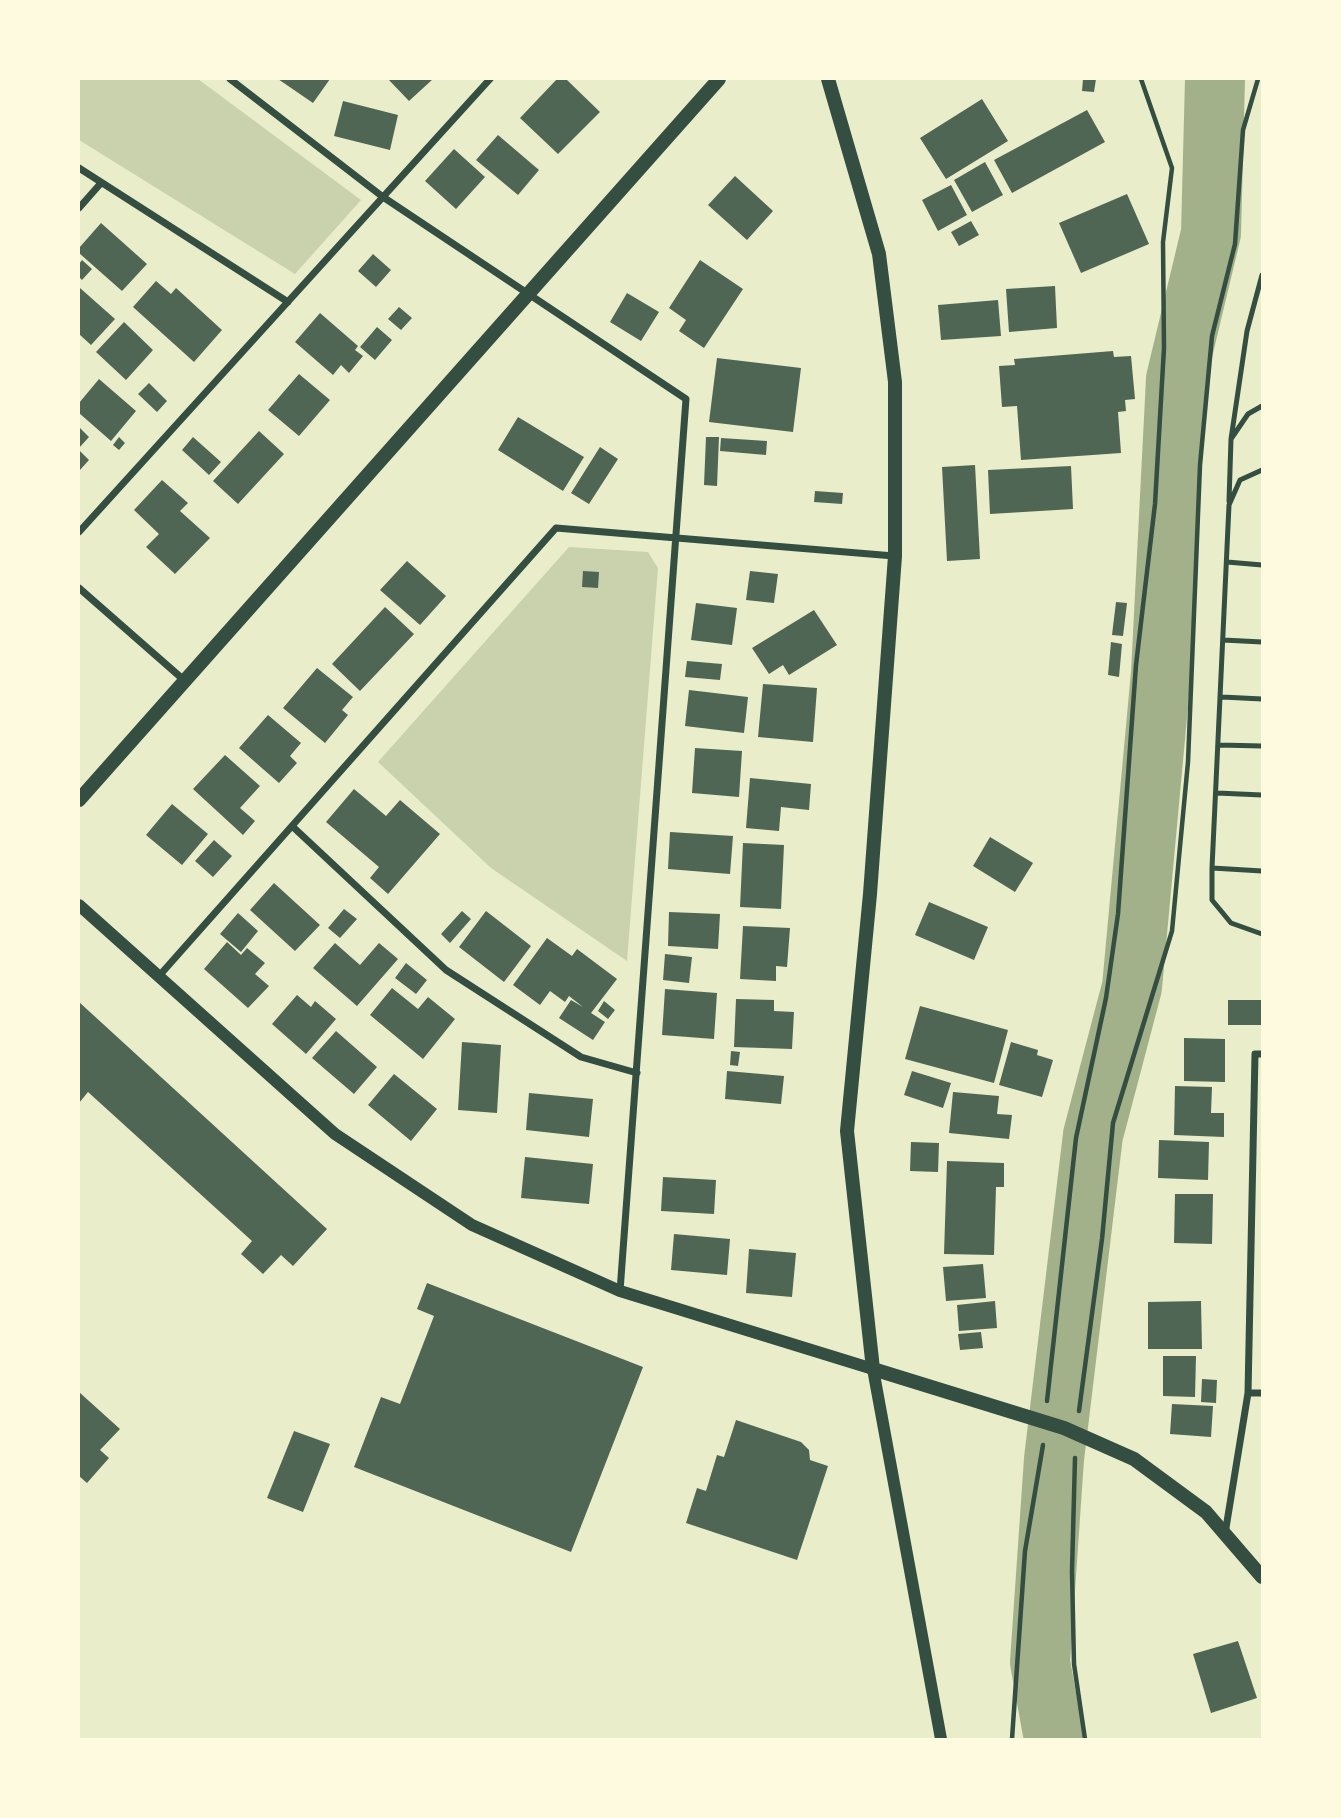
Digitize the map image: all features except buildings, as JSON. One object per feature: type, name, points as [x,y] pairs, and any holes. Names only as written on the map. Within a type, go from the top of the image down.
[{"type":"main road","points":[[79,800],[527,292],[719,79]]},
{"type":"main road","points":[[828,79],[880,254],[895,382],[895,556],[870,894],[847,1131],[873,1369],[1064,1428],[1134,1459],[1206,1512],[1262,1577]]},
{"type":"street","points":[[230,79],[383,197],[686,400],[620,1292]]},
{"type":"street","points":[[79,532],[490,79]]},
{"type":"street","points":[[79,168],[288,302]]},
{"type":"street","points":[[79,208],[101,183]]},
{"type":"street","points":[[159,976],[556,528],[895,556]]},
{"type":"street","points":[[79,588],[186,681]]},
{"type":"street","points":[[292,826],[446,970],[581,1057],[637,1073]]},
{"type":"street","points":[[79,905],[335,1134],[472,1225],[620,1292],[873,1369],[941,1739]]},
{"type":"street","points":[[1225,1534],[1248,1393],[1255,1054],[1262,1054]]},
{"type":"street","points":[[1248,1393],[1262,1393]]},
{"type":"lane","points":[[1262,275],[1247,331],[1231,439],[1222,697],[1212,867],[1212,900],[1231,923],[1262,934]]},
{"type":"lane","points":[[1231,439],[1248,414],[1262,406]]},
{"type":"lane","points":[[1229,505],[1240,480],[1262,470]]},
{"type":"lane","points":[[1227,562],[1262,565]]},
{"type":"lane","points":[[1223,640],[1262,642]]},
{"type":"lane","points":[[1222,697],[1262,699]]},
{"type":"lane","points":[[1219,745],[1262,747]]},
{"type":"lane","points":[[1217,793],[1262,795]]},
{"type":"lane","points":[[1212,867],[1262,871]]},
{"type":"path","points":[[1046,1415],[1076,1138],[1106,998],[1118,914],[1136,665],[1155,504],[1164,348],[1163,242],[1172,168],[1141,79]]},
{"type":"path","points":[[1082,1371],[1102,1239],[1113,1123],[1172,931],[1188,762],[1200,465],[1212,335],[1235,244],[1243,130],[1258,79]]},
{"type":"path","points":[[1012,1739],[1025,1551],[1044,1441]]},
{"type":"path","points":[[1073,1482],[1074,1664],[1085,1739]]},
{"type":"green space","points":[[79,79],[198,79],[361,200],[295,274],[79,140]]},
{"type":"green space","points":[[569,547],[648,552],[658,568],[627,961],[491,868],[378,762]]},
{"type":"waterway","points":[[1054,1739],[1040,1662],[1054,1459],[1093,1135],[1132,987],[1161,673],[1176,379],[1211,233],[1215,79]]}]
